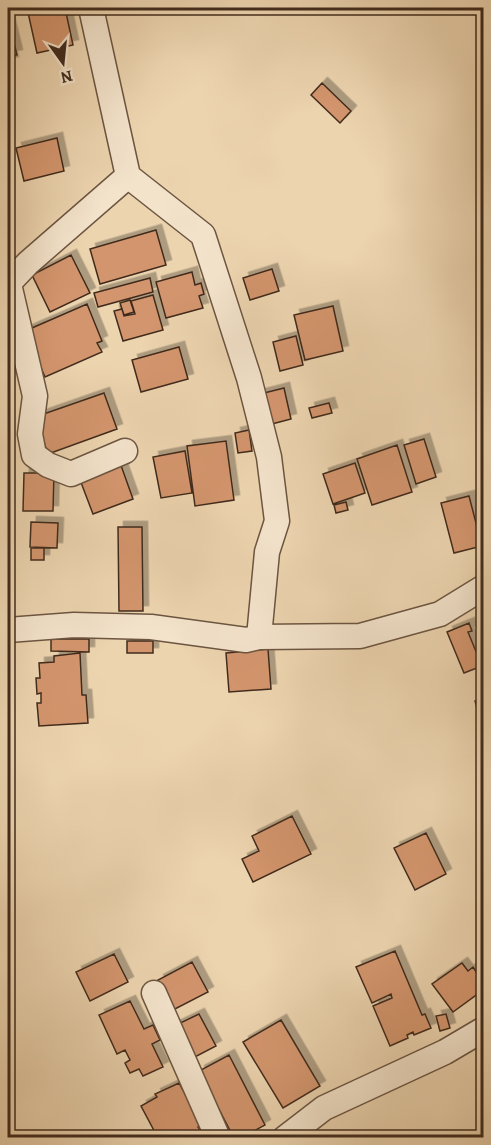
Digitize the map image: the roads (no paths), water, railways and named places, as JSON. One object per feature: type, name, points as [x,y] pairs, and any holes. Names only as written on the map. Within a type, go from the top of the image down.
[{"type":"street","points":[[91,8],[128,176],[203,235],[249,378],[269,457],[277,521],[267,552],[259,637]]},
{"type":"street","points":[[125,452],[70,474],[48,465],[34,455],[30,434],[35,396],[8,284],[28,263],[128,176]]},
{"type":"street","points":[[8,630],[74,625],[151,627],[246,639],[360,636],[440,614],[483,587]]},
{"type":"street","points":[[153,993],[218,1137]]},
{"type":"street","points":[[285,1137],[324,1108],[445,1052],[483,1029]]}]
